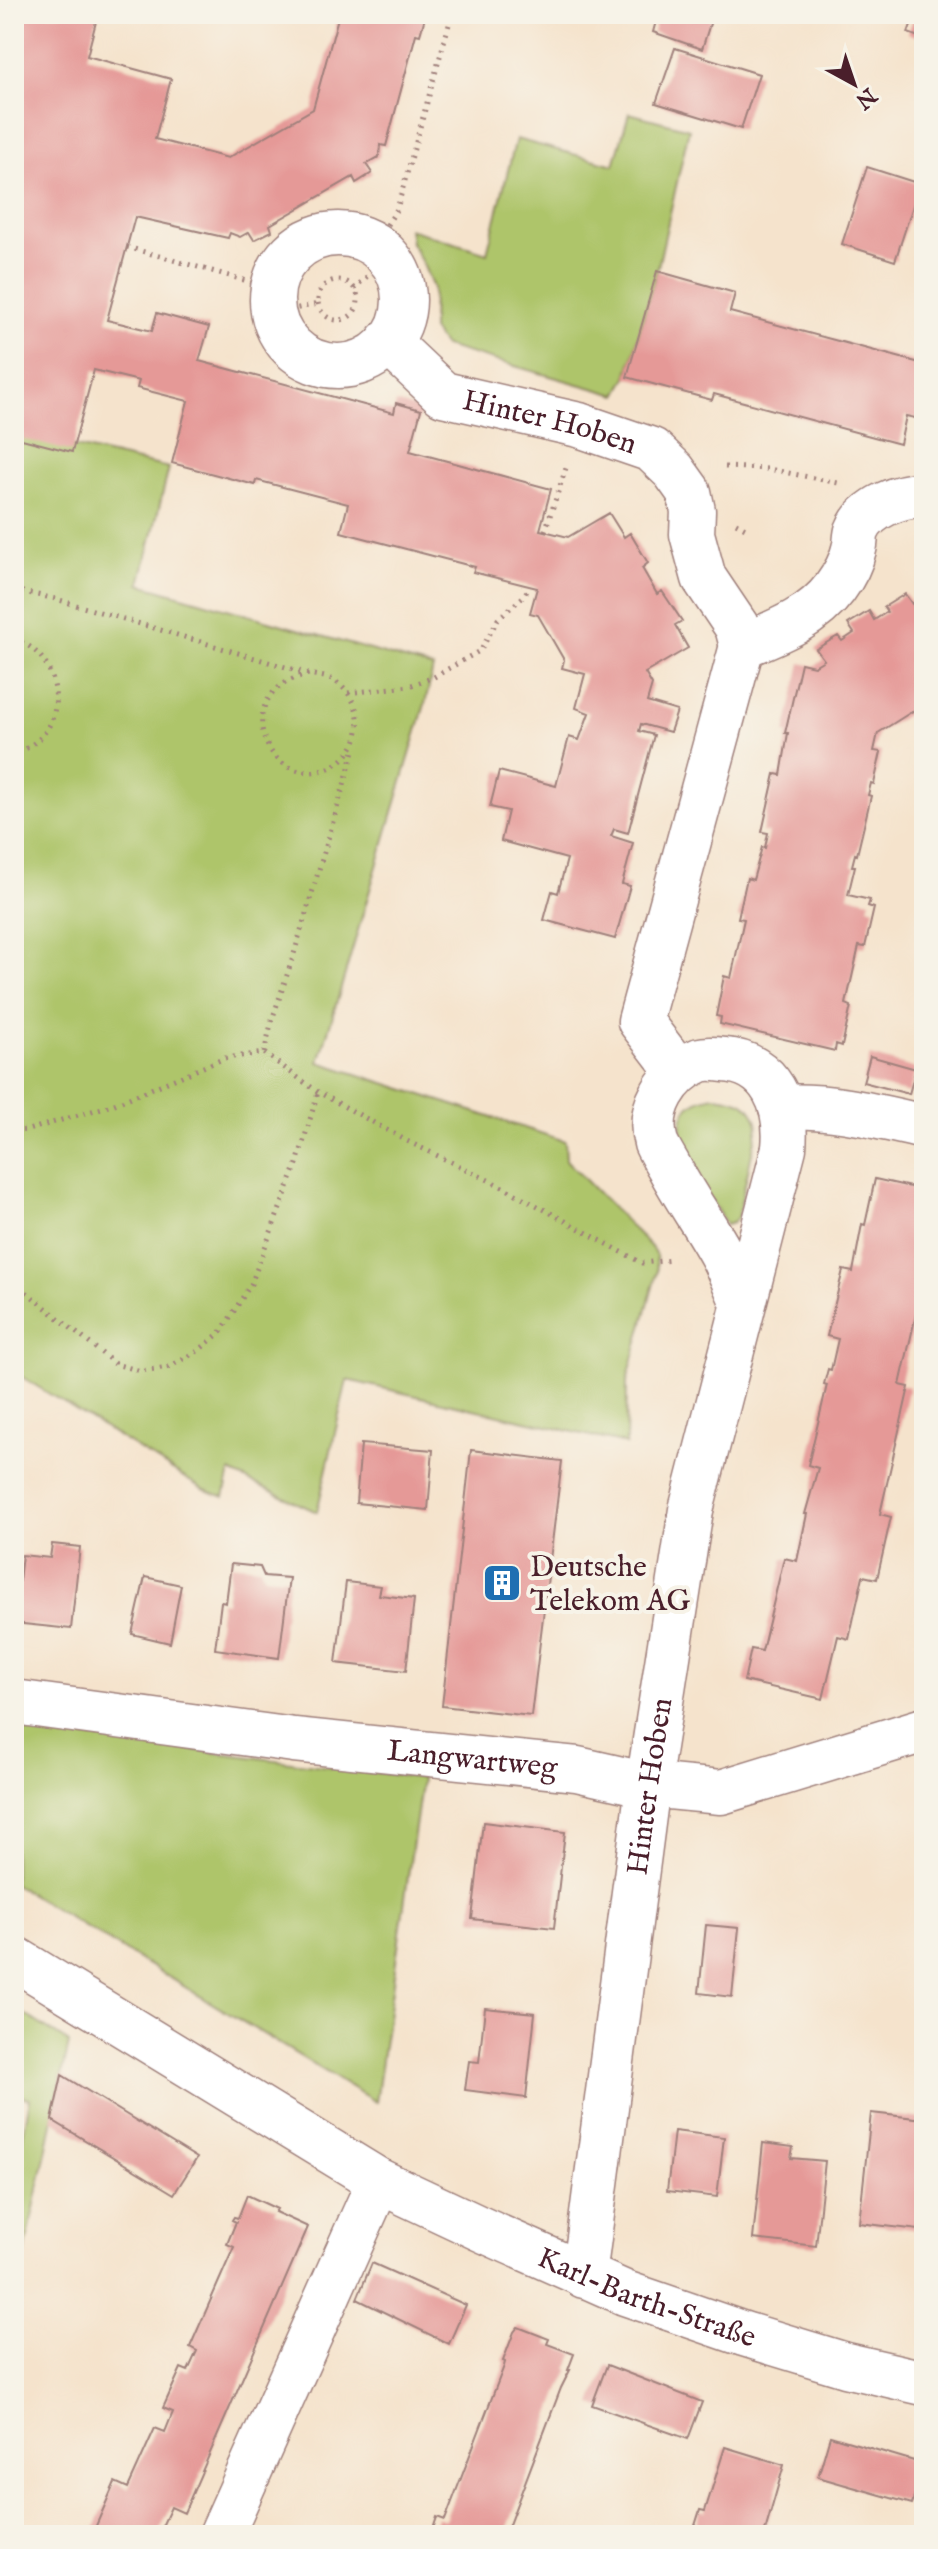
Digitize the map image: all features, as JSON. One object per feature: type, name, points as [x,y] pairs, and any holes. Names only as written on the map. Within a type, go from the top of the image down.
[{"type":"street","points":[[342,233],[363,237],[381,251],[401,276],[404,292],[403,310],[394,336],[379,352],[362,362],[340,366],[320,364],[301,355],[287,343],[277,326],[273,300],[282,264],[297,248],[318,236],[342,233]]},
{"type":"street","name":"Hinter Hoben","points":[[388,342],[443,394],[579,425],[652,450],[674,471],[689,492],[693,511],[692,534],[704,578],[737,627],[742,646]]},
{"type":"street","points":[[743,1303],[721,1255],[685,1198],[656,1142],[656,1103],[679,1072],[640,1021],[742,646],[808,614],[834,590],[854,552],[858,529],[875,511],[913,496]]},
{"type":"street","name":"Hinter Hoben","points":[[584,2276],[648,1785],[691,1510],[786,1131],[773,1088],[761,1072],[728,1060],[702,1059],[679,1072]]},
{"type":"street","points":[[781,1107],[853,1111],[924,1127]]},
{"type":"street","name":"Langwartweg","points":[[14,1702],[294,1740],[577,1769],[648,1785],[721,1792],[924,1730]]},
{"type":"street","name":"Karl-Barth-Straße","points":[[14,1958],[379,2181],[625,2293],[846,2365],[924,2383]]},
{"type":"street","points":[[221,2535],[379,2181]]},
{"type":"path","points":[[354,289],[381,251],[397,209],[452,14]]},
{"type":"path","points":[[127,247],[273,300],[318,304]]},
{"type":"path","points":[[331,281],[349,283],[358,298],[351,315],[340,320],[329,318],[318,304],[323,287],[331,281]]},
{"type":"path","points":[[674,471],[726,467],[769,469],[913,496]]},
{"type":"path","points":[[545,531],[560,487]]},
{"type":"path","points":[[348,693],[409,686],[434,677],[481,650],[498,619],[524,596],[529,587]]},
{"type":"path","points":[[14,590],[56,599],[331,679],[348,693],[358,713],[358,736],[264,1053]]},
{"type":"path","points":[[14,640],[39,655],[52,675],[56,700],[51,723],[44,733],[36,742],[14,755]]},
{"type":"path","points":[[309,674],[278,686],[267,699],[262,714],[262,731],[267,747],[278,760],[291,768],[308,772],[324,770],[345,757],[358,736]]},
{"type":"path","points":[[14,1131],[28,1130],[112,1105],[225,1058],[264,1053],[318,1092],[642,1263],[721,1255]]},
{"type":"path","points":[[14,1282],[115,1364],[141,1371],[169,1367],[198,1351],[221,1332],[251,1284],[297,1164],[318,1092]]},
{"type":"green space","points":[[629,113],[689,129],[657,271],[627,377],[617,395],[444,346],[432,330],[433,288],[411,243],[409,229],[487,253],[516,139],[614,165]]},
{"type":"green space","points":[[14,433],[169,468],[140,584],[433,668],[319,1062],[565,1141],[566,1160],[651,1247],[656,1256],[657,1272],[627,1381],[626,1444],[347,1380],[317,1512],[230,1472],[224,1497],[203,1489],[14,1372]]},
{"type":"green space","points":[[716,1096],[744,1103],[753,1112],[758,1126],[738,1216],[733,1223],[726,1225],[695,1172],[682,1132],[684,1115],[694,1103]]},
{"type":"green space","points":[[14,1728],[422,1778],[376,2102],[14,1884]]},
{"type":"green space","points":[[23,2013],[69,2043],[14,2303],[14,2182],[30,2099],[14,2093],[14,2023],[15,2016]]},
{"type":"building","points":[[14,14],[98,14],[87,56],[171,79],[155,139],[228,158],[313,109],[339,14],[420,14],[425,17],[420,35],[416,34],[386,146],[380,145],[379,157],[366,164],[372,173],[356,183],[353,177],[270,225],[272,231],[254,240],[249,232],[240,237],[230,233],[228,238],[135,217],[107,320],[152,331],[157,313],[209,327],[199,361],[394,413],[396,403],[421,410],[410,451],[551,489],[540,530],[568,537],[609,513],[624,537],[630,533],[648,563],[642,568],[657,594],[662,591],[682,621],[675,625],[688,648],[645,673],[652,685],[647,702],[677,711],[670,732],[641,724],[639,731],[654,735],[628,833],[614,829],[611,836],[633,843],[622,884],[630,886],[615,939],[544,920],[552,891],[558,893],[567,859],[501,841],[508,811],[490,807],[499,771],[556,786],[569,737],[579,740],[589,713],[576,708],[585,674],[562,668],[564,660],[538,615],[530,613],[537,588],[473,572],[475,567],[341,532],[348,504],[256,480],[255,485],[172,463],[188,401],[137,388],[139,381],[94,370],[72,452],[14,437]]},
{"type":"building","points":[[658,14],[713,14],[702,49],[653,32]]},
{"type":"building","points":[[915,14],[924,14],[924,39],[908,33]]},
{"type":"building","points":[[675,48],[759,74],[741,129],[656,103]]},
{"type":"building","points":[[867,167],[920,184],[895,261],[842,244]]},
{"type":"building","points":[[657,271],[735,293],[730,312],[920,363],[924,350],[924,420],[906,416],[900,444],[714,394],[712,400],[627,377]]},
{"type":"building","points":[[905,594],[912,604],[924,597],[924,704],[878,733],[874,751],[881,752],[874,784],[871,783],[868,795],[871,796],[852,866],[855,866],[848,895],[870,900],[868,906],[874,908],[865,947],[859,946],[846,1004],[851,1006],[842,1046],[836,1044],[835,1051],[720,1024],[721,1017],[716,1016],[724,976],[731,978],[744,919],[738,918],[747,878],[753,880],[762,847],[765,848],[768,833],[762,832],[775,774],[781,775],[788,733],[785,733],[801,663],[814,666],[824,660],[816,649],[838,636],[842,641],[854,633],[848,624],[869,611],[874,620],[887,612],[884,607]]},
{"type":"building","points":[[870,1056],[916,1069],[909,1094],[863,1082]]},
{"type":"building","points":[[875,1179],[924,1190],[924,1279],[900,1385],[909,1387],[880,1514],[891,1517],[877,1579],[863,1576],[849,1639],[838,1636],[823,1699],[744,1681],[751,1649],[762,1651],[784,1558],[797,1561],[805,1514],[818,1468],[808,1465],[827,1385],[824,1384],[828,1369],[831,1370],[838,1339],[827,1336],[843,1270],[853,1272]]},
{"type":"building","points":[[361,1444],[433,1450],[428,1510],[356,1503]]},
{"type":"building","name":"Deutsche Telekom AG","points":[[471,1450],[562,1461],[531,1716],[442,1706]]},
{"type":"building","points":[[52,1544],[80,1547],[71,1629],[14,1623],[22,1555],[50,1558]]},
{"type":"building","points":[[231,1564],[260,1567],[264,1576],[289,1578],[279,1658],[215,1649],[221,1602],[226,1603]]},
{"type":"building","points":[[145,1577],[181,1585],[170,1643],[132,1634]]},
{"type":"building","points":[[346,1582],[381,1586],[379,1595],[414,1599],[406,1671],[336,1663]]},
{"type":"building","points":[[483,1822],[565,1832],[554,1928],[472,1919]]},
{"type":"building","points":[[706,1925],[739,1928],[732,1997],[699,1993]]},
{"type":"building","points":[[485,2008],[535,2013],[526,2098],[465,2090],[469,2061],[479,2062]]},
{"type":"building","points":[[62,2075],[197,2158],[174,2194],[52,2120]]},
{"type":"building","points":[[871,2113],[924,2119],[924,2188],[919,2230],[859,2223]]},
{"type":"building","points":[[674,2131],[724,2137],[717,2197],[667,2191]]},
{"type":"building","points":[[763,2143],[793,2147],[791,2158],[825,2161],[816,2246],[753,2239]]},
{"type":"building","points":[[247,2195],[308,2227],[184,2513],[171,2507],[158,2535],[92,2535],[115,2482],[128,2488],[155,2428],[165,2432],[173,2412],[163,2408],[181,2368],[188,2371],[197,2351],[190,2347],[234,2247],[227,2244],[236,2222],[232,2220],[238,2218]]},
{"type":"building","points":[[372,2263],[466,2305],[449,2344],[357,2299]]},
{"type":"building","points":[[518,2327],[549,2339],[547,2344],[574,2354],[505,2535],[431,2535],[437,2517],[445,2520]]},
{"type":"building","points":[[607,2365],[702,2402],[688,2439],[592,2405]]},
{"type":"building","points":[[830,2436],[924,2464],[912,2504],[818,2477]]},
{"type":"building","points":[[725,2447],[784,2465],[764,2535],[692,2535],[700,2510],[705,2511]]},
{"type":"place","name":"Deutsche Telekom AG","points":[[502,1583]]}]
